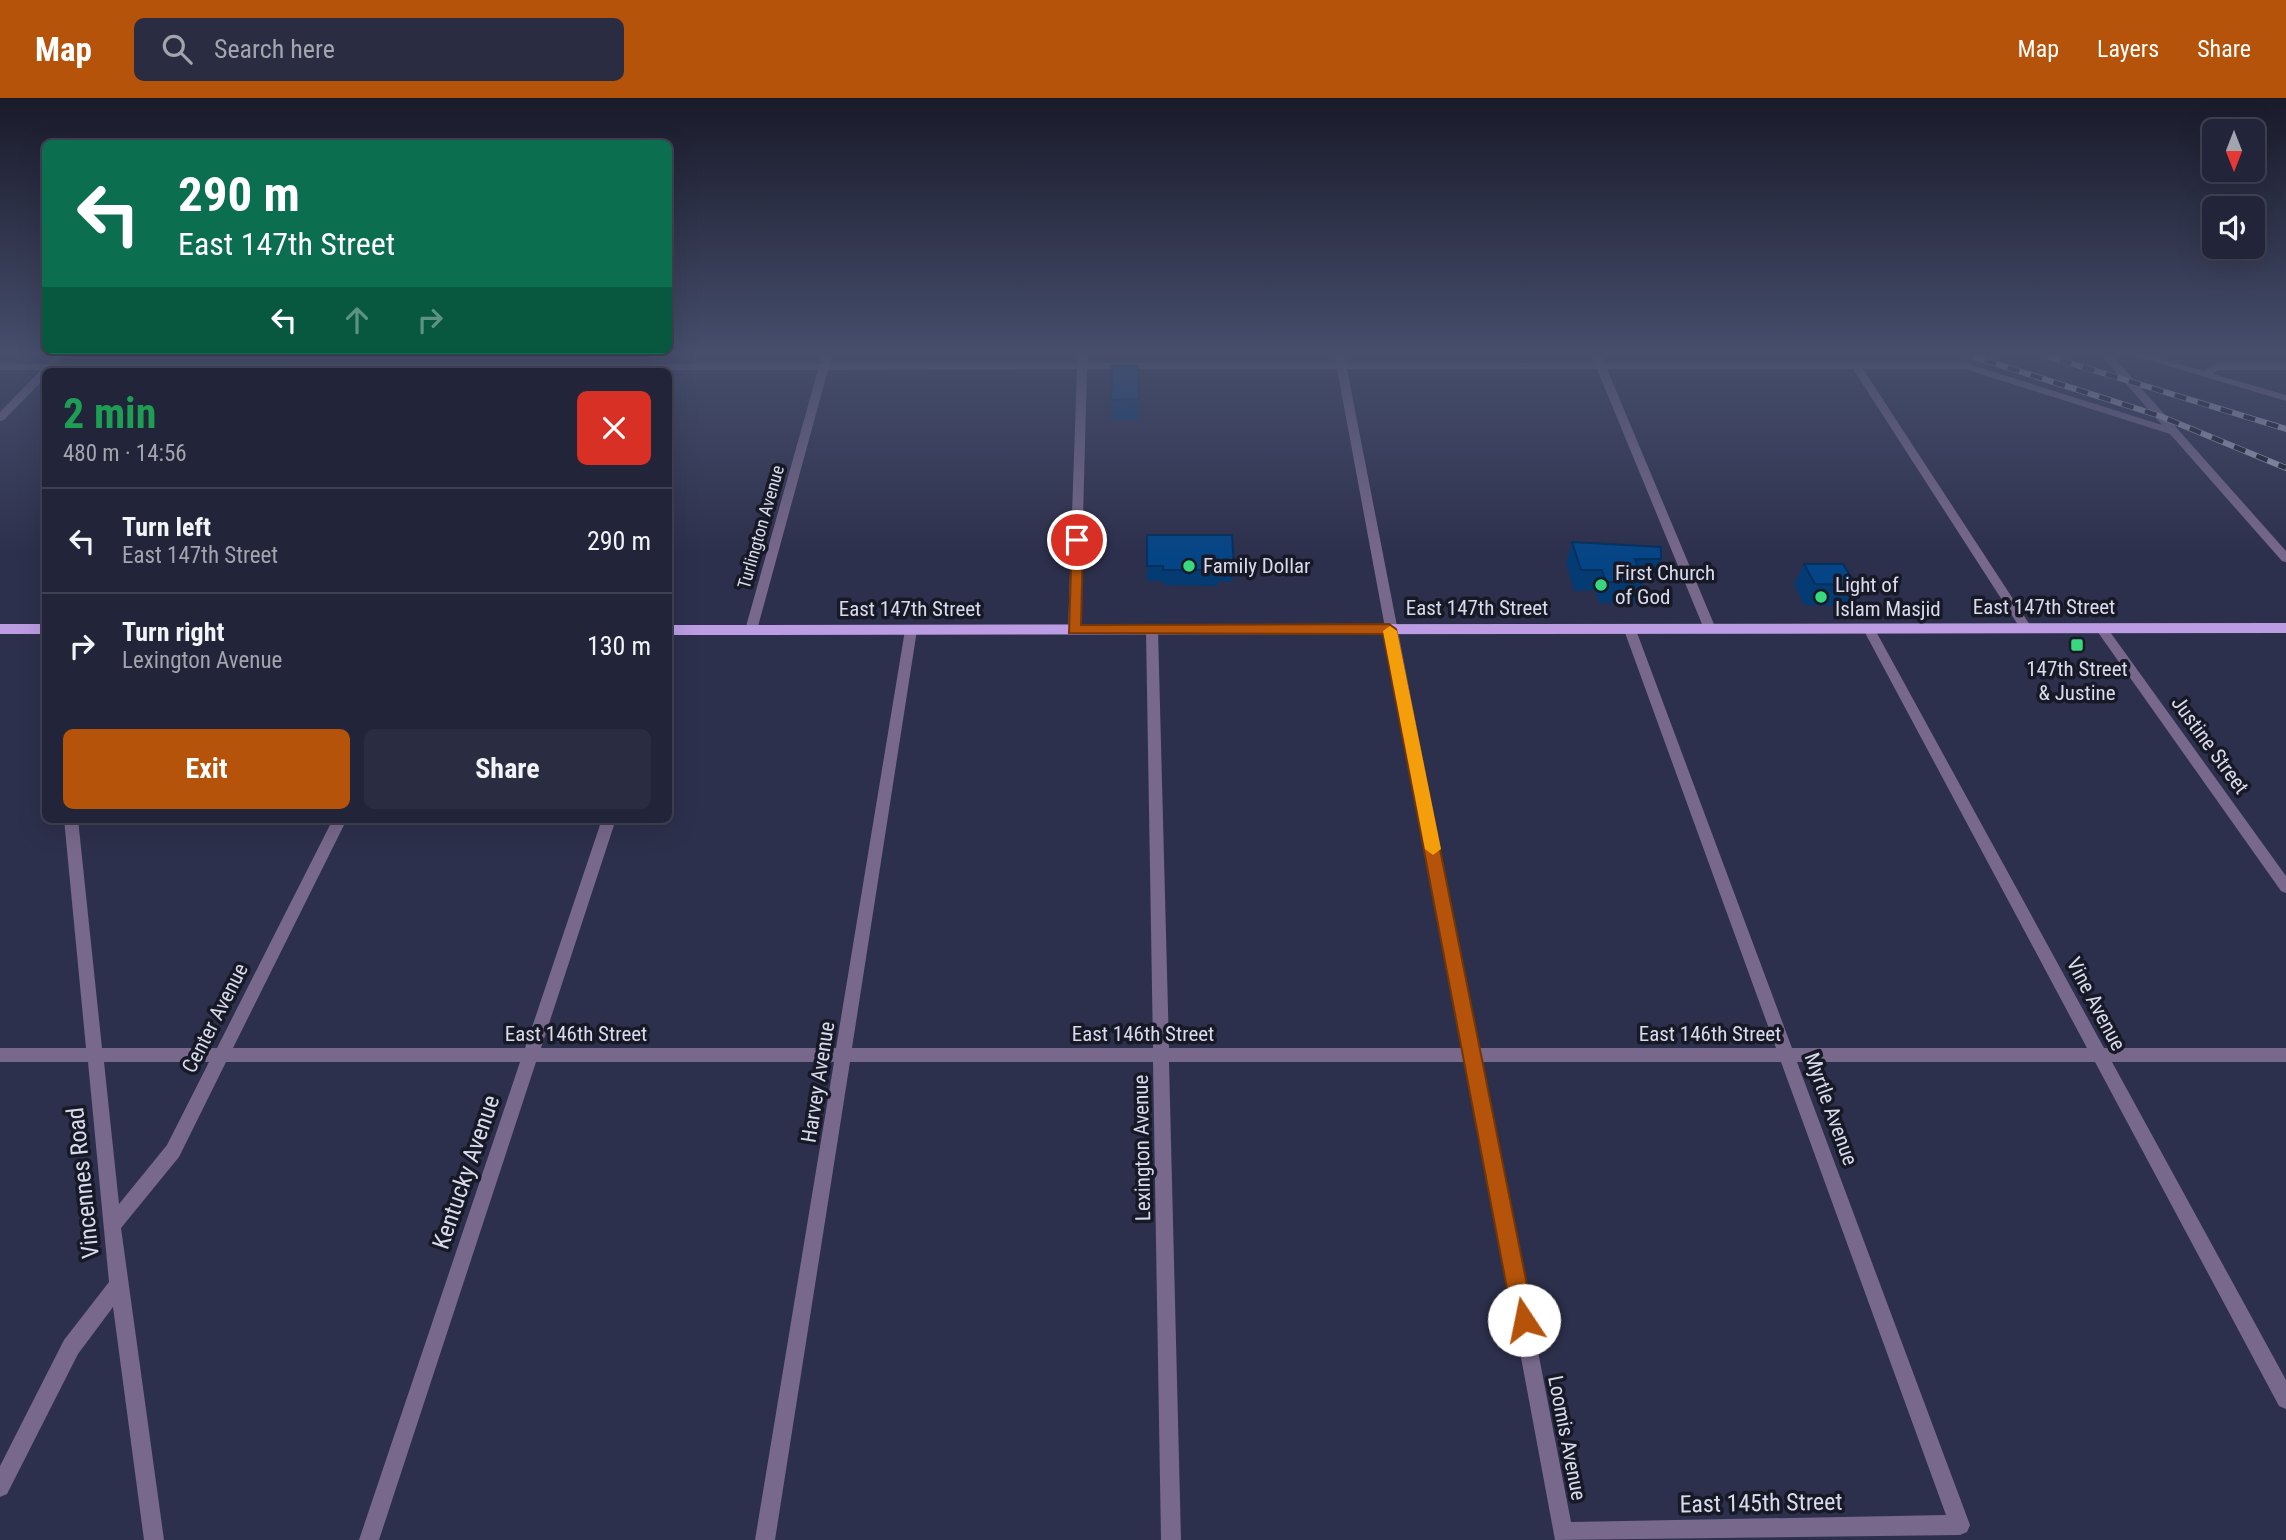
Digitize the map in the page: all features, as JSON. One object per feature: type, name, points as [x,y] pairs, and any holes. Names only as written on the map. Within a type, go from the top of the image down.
[{"type":"main road","name":"East 147th Street","points":[[672,633],[751,630],[1074,629],[2286,628]]},
{"type":"main road","points":[[0,629],[42,629]]},
{"type":"street","name":"Turlington Avenue","points":[[751,630],[810,420]]},
{"type":"street","points":[[1074,629],[1080,420]]},
{"type":"street","name":"Loomis Avenue","points":[[1351,420],[1389,629],[1474,1055],[1564,1536]]},
{"type":"street","points":[[1623,420],[1710,629]]},
{"type":"street","points":[[1892,420],[2026,628]]},
{"type":"street","points":[[2137,420],[2174,432]]},
{"type":"street","points":[[2164,420],[2286,558]]},
{"type":"street","name":"Justine Street","points":[[2101,628],[2286,887]]},
{"type":"street","name":"Lexington Avenue","points":[[1152,629],[1171,1540]]},
{"type":"street","name":"Myrtle Avenue","points":[[1630,629],[1960,1525]]},
{"type":"street","name":"Vine Avenue","points":[[1870,629],[2286,1399]]},
{"type":"street","name":"Harvey Avenue","points":[[765,1540],[911,630]]},
{"type":"street","name":"Vincennes Road","points":[[72,823],[93,1055],[112,1226],[154,1540]]},
{"type":"street","name":"Center Avenue","points":[[112,1226],[173,1151],[338,823]]},
{"type":"street","name":"Kentucky Avenue","points":[[369,1540],[609,823]]},
{"type":"street","name":"East 146th Street","points":[[0,1055],[2286,1055]]},
{"type":"street","points":[[0,1487],[71,1347],[119,1284]]},
{"type":"street","name":"East 145th Street","points":[[1564,1536],[1960,1525]]},
{"type":"building","points":[[1147,535],[1232,535],[1234,566],[1218,566],[1218,570],[1163,570],[1163,566],[1147,566]]},
{"type":"building","points":[[1572,542],[1661,547],[1661,559],[1635,559],[1644,582],[1606,582],[1602,570],[1581,570]]},
{"type":"building","points":[[1804,564],[1843,564],[1856,585],[1815,584]]},
{"type":"railway","points":[[2170,420],[2286,468]]},
{"type":"railway","points":[[2257,420],[2286,429]]},
{"type":"slow traffic","points":[[1390,631],[1433,849]]},
{"type":"place","name":"Family Dollar","points":[[1189,566]]},
{"type":"place","name":"First Church of God","points":[[1601,585]]},
{"type":"place","name":"Light of Islam Masjid","points":[[1821,597]]},
{"type":"place","name":"147th Street & Justine","points":[[2077,645]]},
{"type":"route","points":[[1077,540],[1074,629],[1389,629],[1524,1320]]}]
